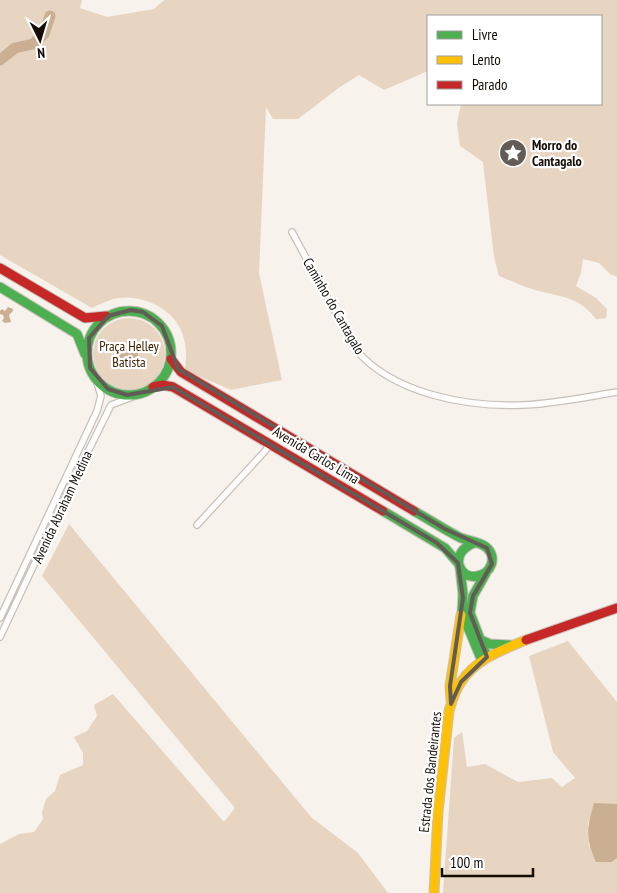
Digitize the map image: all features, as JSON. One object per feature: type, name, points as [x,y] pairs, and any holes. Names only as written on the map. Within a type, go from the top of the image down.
[{"type":"street","name":"Caminho do Cantagalo","points":[[292,232],[356,350],[377,371],[403,384],[455,400],[505,406],[547,403],[617,392]]},
{"type":"street","points":[[0,268],[85,318],[94,319],[120,311],[131,310],[143,312],[154,318],[162,326],[172,347],[168,370],[162,380],[154,387],[140,394],[127,395],[108,389],[96,379],[77,334],[0,287]]},
{"type":"street","points":[[87,358],[87,348],[93,330],[108,316]]},
{"type":"street","name":"Avenida Carlos Lima","points":[[171,359],[181,372],[445,528],[474,543],[482,544],[490,552],[492,564],[470,604],[470,613],[484,659]]},
{"type":"street","name":"Avenida Abraham Medina","points":[[0,618],[97,411],[101,396],[96,379]]},
{"type":"street","name":"Avenida Carlos Lima","points":[[154,387],[163,385],[173,387],[437,543],[451,554],[465,574],[481,576],[486,573]]},
{"type":"street","name":"Avenida Abraham Medina","points":[[0,637],[111,405],[140,394]]},
{"type":"street","points":[[196,525],[266,450],[269,443]]},
{"type":"street","points":[[451,704],[450,686],[462,612],[463,594],[458,557],[465,546],[474,543]]},
{"type":"street","name":"Estrada dos Bandeirantes","points":[[434,893],[438,812],[447,730],[451,704],[461,682],[484,659],[513,645],[617,608]]},
{"type":"street","points":[[462,612],[484,659]]},
{"type":"street","points":[[479,639],[490,644],[513,645]]},
{"type":"highlighted area","points":[[131,310],[143,312],[162,326],[178,369],[445,529],[487,548],[492,564],[473,596],[470,613],[487,657],[461,682],[451,704],[450,686],[463,598],[458,563],[437,543],[173,387],[127,395],[108,389],[90,368],[89,338],[108,316]]},
{"type":"green space","points":[[0,0],[82,0],[80,8],[107,17],[154,9],[164,0],[617,0],[617,277],[610,274],[599,263],[583,259],[581,273],[576,286],[596,298],[607,309],[606,318],[596,319],[582,305],[575,301],[528,288],[499,276],[494,257],[483,162],[460,146],[457,123],[461,105],[602,105],[602,15],[427,15],[427,71],[384,90],[359,75],[298,119],[273,119],[266,107],[259,273],[282,380],[231,390],[185,370],[186,347],[181,329],[175,320],[159,306],[128,297],[118,298],[92,308],[0,255]]},
{"type":"green space","name":"Praça Helley Batista","points":[[129,318],[143,321],[155,328],[162,340],[165,354],[162,368],[155,380],[143,387],[129,390],[115,387],[103,380],[96,368],[93,354],[96,340],[103,328],[115,321]]},
{"type":"green space","points":[[69,524],[311,817],[358,853],[388,893],[0,893],[0,844],[19,834],[34,832],[43,819],[42,812],[46,799],[55,791],[60,775],[83,765],[83,753],[74,737],[87,731],[97,716],[94,705],[113,694],[224,822],[235,808],[42,576]]},
{"type":"green space","points":[[568,641],[617,702],[617,804],[594,804],[588,824],[589,846],[612,862],[617,858],[617,893],[443,893],[454,738],[462,732],[467,767],[485,764],[518,782],[552,778],[562,787],[575,778],[553,752],[529,656]]},
{"type":"shaded area","points":[[8,307],[13,309],[9,315],[11,322],[5,323],[2,321],[4,318],[0,311],[2,309],[5,311]]},
{"type":"shaded area","points":[[128,345],[135,348],[138,355],[135,362],[128,365],[121,362],[118,355],[121,348]]},
{"type":"shaded area","points":[[594,803],[617,804],[617,858],[612,862],[596,862],[590,846],[588,832]]},
{"type":"waterway","points":[[0,60],[15,48],[33,44],[44,34],[50,16]]},
{"type":"traffic: fast","points":[[0,287],[77,334],[85,354]]},
{"type":"traffic: fast","points":[[129,311],[145,314],[159,323],[168,337],[171,353],[168,369],[159,383],[145,392],[129,395],[113,392],[99,383],[90,369],[87,353],[90,337],[99,323],[113,314],[129,311]]},
{"type":"traffic: fast","points":[[383,511],[445,548],[458,563]]},
{"type":"traffic: fast","points":[[414,511],[461,538],[484,545],[490,551],[492,560],[489,569],[482,575],[477,576],[465,574],[459,565],[461,553],[466,547],[474,543]]},
{"type":"traffic: fast","points":[[460,568],[463,594],[462,613],[482,661]]},
{"type":"traffic: fast","points":[[486,573],[473,596],[470,613],[487,657]]},
{"type":"traffic: fast","points":[[479,639],[490,644],[510,645]]},
{"type":"traffic: slow","points":[[451,701],[450,686],[461,615]]},
{"type":"traffic: slow","points":[[434,893],[438,812],[449,711],[454,696],[461,682],[474,667],[490,656],[526,640]]},
{"type":"traffic: jam","points":[[0,268],[85,318],[106,316]]},
{"type":"traffic: jam","points":[[171,359],[181,372],[414,511]]},
{"type":"traffic: jam","points":[[153,387],[163,385],[173,387],[383,511]]},
{"type":"traffic: jam","points":[[526,640],[617,608]]},
{"type":"place","name":"Morro do Cantagalo","points":[[513,153]]}]
